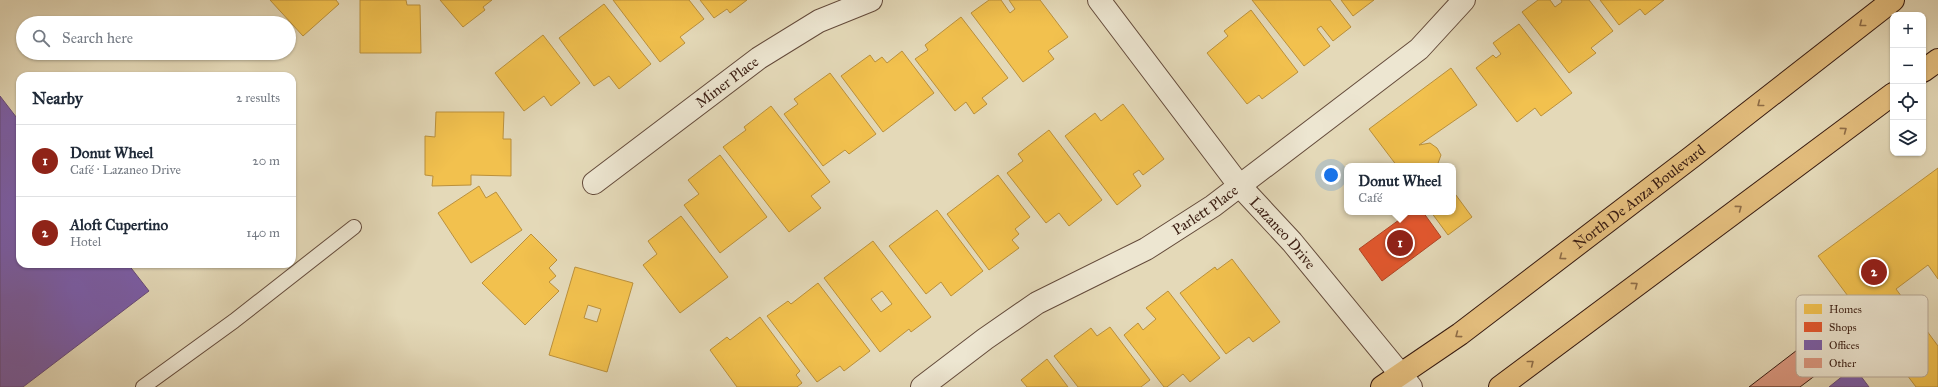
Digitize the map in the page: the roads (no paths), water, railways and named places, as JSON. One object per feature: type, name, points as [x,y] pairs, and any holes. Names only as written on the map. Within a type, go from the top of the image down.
[{"type":"main road","name":"North De Anza Boulevard","points":[[1382,387],[1406,381],[1460,334],[1693,156],[1893,0]]},
{"type":"main road","points":[[1500,387],[1890,96]]},
{"type":"street","name":"Miner Place","points":[[594,183],[759,58],[819,21],[871,0]]},
{"type":"street","name":"Lazaneo Drive","points":[[1099,0],[1239,185],[1292,242],[1406,381]]},
{"type":"street","name":"Parlett Place","points":[[922,387],[985,339],[1037,303],[1146,250],[1213,206],[1419,49],[1464,0]]},
{"type":"lane","points":[[143,387],[234,321],[354,227]]},
{"type":"place","name":"Donut Wheel","points":[[1400,243]]},
{"type":"place","name":"Aloft Cupertino","points":[[1874,272]]}]
